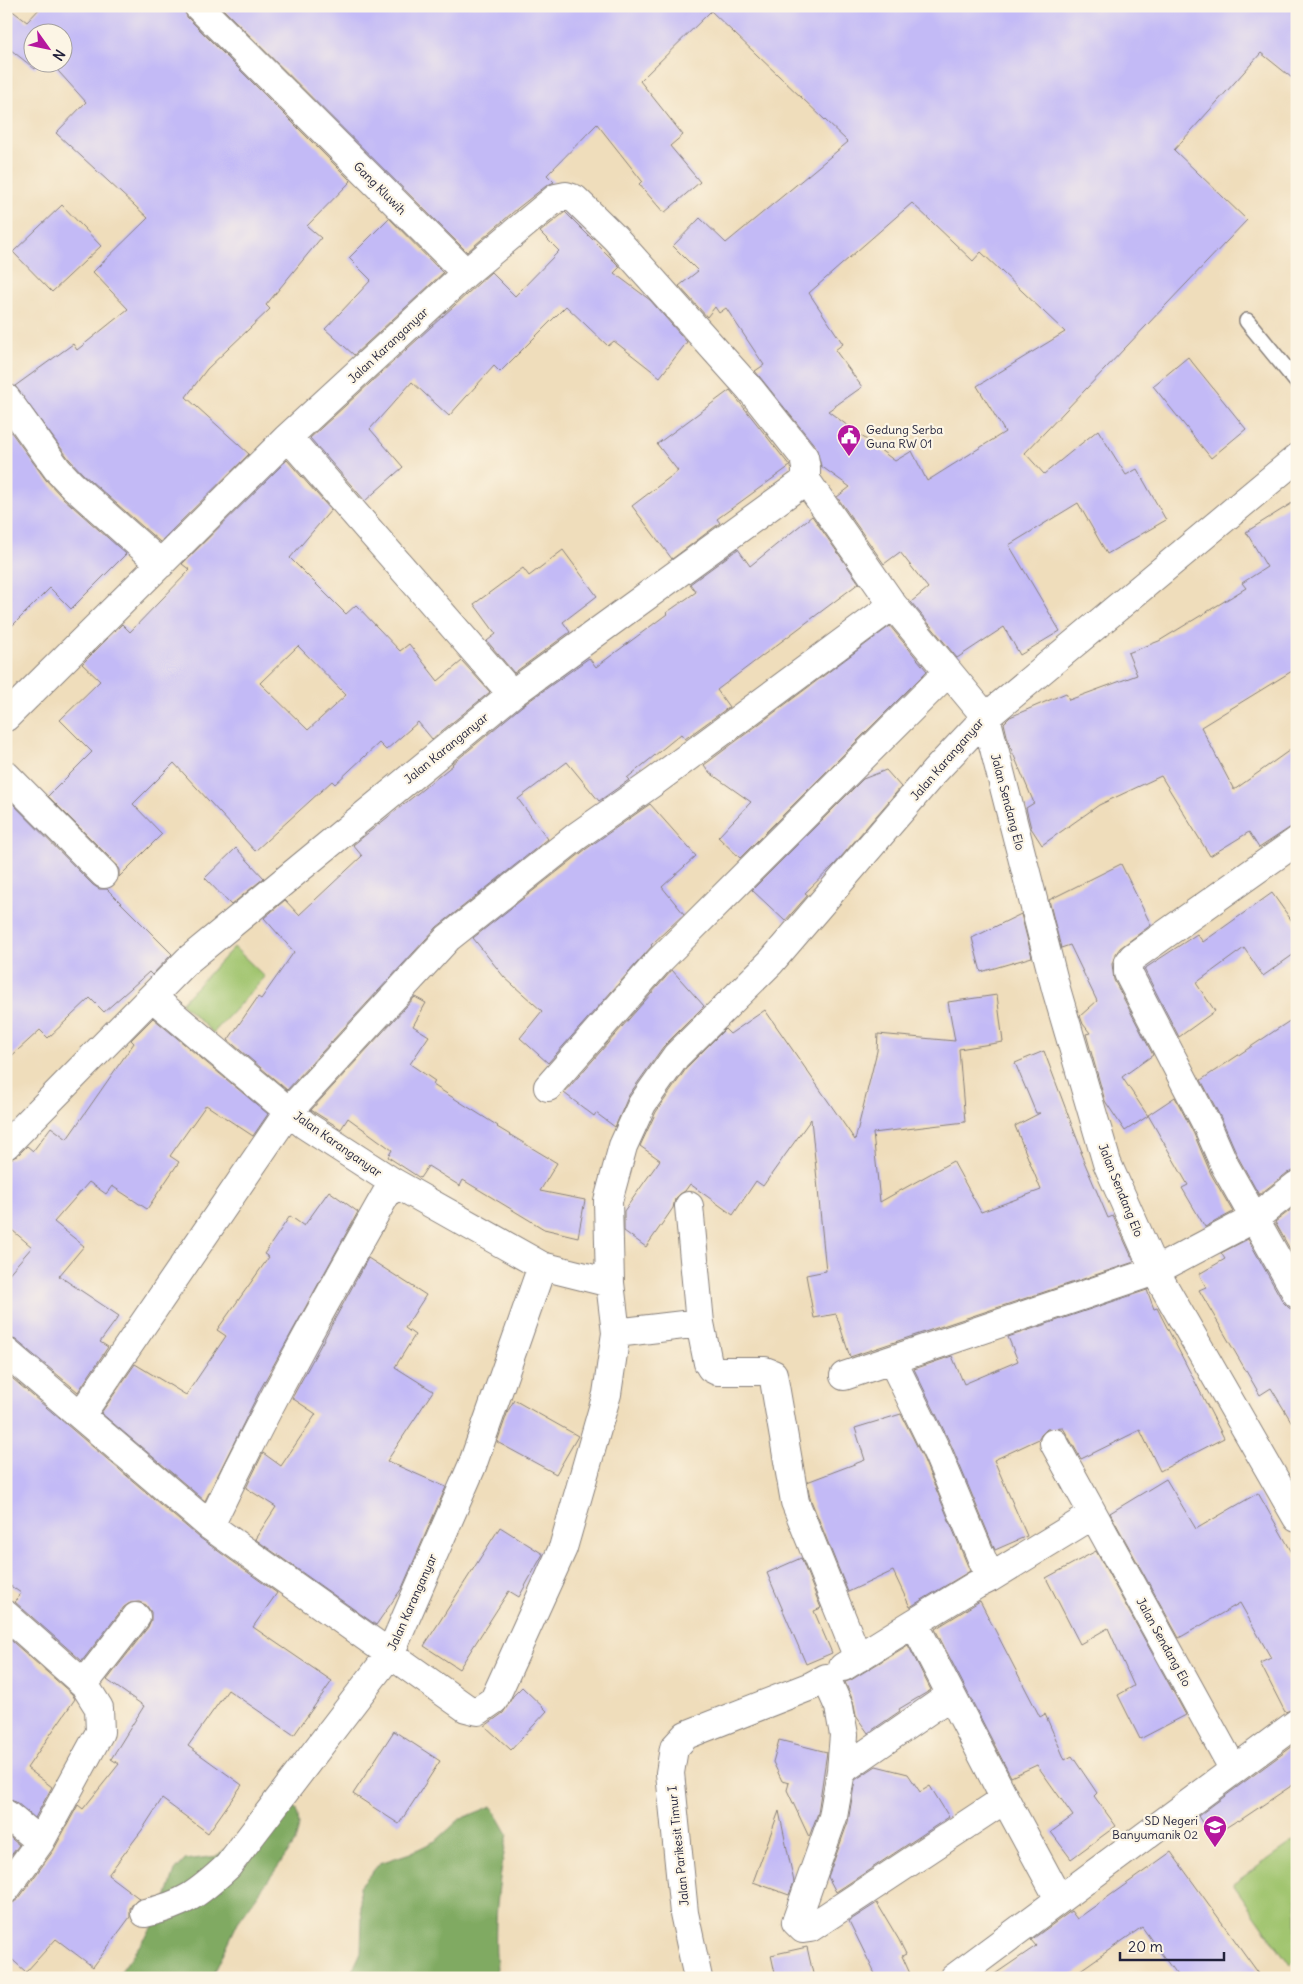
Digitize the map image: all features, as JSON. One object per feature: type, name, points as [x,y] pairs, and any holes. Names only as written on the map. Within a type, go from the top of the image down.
[{"type":"street","name":"Gang Kluwih","points":[[198,6],[466,273]]},
{"type":"street","points":[[466,273],[556,198],[566,196],[575,199],[615,238],[750,389],[804,457],[806,480]]},
{"type":"street","name":"Jalan Karanganyar","points":[[6,717],[288,437],[466,273]]},
{"type":"street","points":[[6,398],[57,469],[161,564]]},
{"type":"street","points":[[288,437],[512,694]]},
{"type":"street","points":[[986,717],[1297,458]]},
{"type":"street","name":"Jalan Karanganyar","points":[[6,1145],[188,960],[512,694],[806,480],[893,605],[986,717],[935,771],[771,962],[676,1056],[642,1104],[623,1146],[608,1201],[610,1282],[542,1266],[393,1182],[305,1124],[152,997]]},
{"type":"street","points":[[81,1415],[289,1111],[448,938],[577,836],[654,782],[893,605]]},
{"type":"street","points":[[548,1087],[659,961],[948,672]]},
{"type":"street","name":"Jalan Sendang Elo","points":[[986,717],[1056,989],[1107,1163],[1155,1271],[1297,1518]]},
{"type":"street","points":[[6,775],[104,874]]},
{"type":"street","points":[[1297,841],[1133,956],[1128,964],[1128,973],[1208,1127],[1225,1166],[1297,1294]]},
{"type":"street","points":[[210,1526],[235,1473],[325,1302],[393,1182]]},
{"type":"street","points":[[844,1376],[1155,1271],[1255,1218],[1297,1185]]},
{"type":"street","points":[[689,1206],[700,1323],[708,1363],[711,1368],[717,1371],[764,1371],[773,1374],[795,1502],[858,1658]]},
{"type":"street","name":"Jalan Karanganyar","points":[[145,1913],[167,1908],[184,1901],[198,1893],[228,1866],[390,1654],[472,1466],[542,1266]]},
{"type":"street","points":[[6,1352],[210,1526],[466,1708],[478,1711],[494,1700],[563,1548],[607,1394],[616,1333],[610,1282]]},
{"type":"street","points":[[616,1333],[700,1323]]},
{"type":"street","points":[[892,1360],[938,1454],[990,1578]]},
{"type":"street","name":"Jalan Sendang Elo","points":[[1054,1443],[1234,1770]]},
{"type":"street","points":[[1059,1899],[914,1623],[1093,1514]]},
{"type":"street","points":[[6,1615],[84,1684],[99,1708],[100,1732],[40,1842],[6,1889]]},
{"type":"street","points":[[84,1684],[136,1618]]},
{"type":"street","name":"Jalan Parikesit Timur I","points":[[698,1978],[684,1913],[670,1773],[674,1748],[686,1735],[826,1678],[914,1623]]},
{"type":"street","points":[[826,1678],[840,1707],[844,1735],[841,1771],[833,1817],[796,1922],[803,1929],[810,1928],[1005,1799]]},
{"type":"street","points":[[841,1771],[951,1694]]},
{"type":"street","points":[[954,1978],[1297,1723]]},
{"type":"street","points":[[6,1814],[40,1842]]},
{"type":"lane","points":[[1247,321],[1297,382]]},
{"type":"green space","points":[[234,947],[265,977],[213,1033],[181,1003]]},
{"type":"green space","points":[[282,1799],[297,1809],[299,1826],[295,1843],[238,1922],[212,1978],[116,1978],[160,1917],[175,1871],[185,1860],[218,1856]]},
{"type":"green space","points":[[492,1806],[508,1834],[501,1869],[497,1906],[496,1960],[498,1978],[349,1978],[361,1952],[362,1919],[359,1887],[380,1863],[410,1853],[437,1840],[460,1819]]},
{"type":"green space","points":[[1297,1839],[1297,1961],[1290,1965],[1233,1884]]},
{"type":"building","points":[[6,6],[27,22],[22,22],[22,59],[6,46]]},
{"type":"building","points":[[42,6],[183,6],[187,17],[351,181],[307,226],[321,238],[266,305],[270,309],[207,369],[186,397],[249,454],[160,542],[83,474],[69,459],[15,386],[73,344],[77,350],[128,309],[93,272],[148,218],[56,133],[86,102],[59,72],[72,72],[72,22],[27,22]]},
{"type":"building","points":[[220,6],[1297,6],[1297,82],[1261,53],[1174,150],[1247,220],[1025,453],[1044,474],[1098,430],[1126,475],[1137,469],[1166,520],[1107,554],[1078,503],[1009,545],[1060,631],[1020,655],[1004,627],[957,658],[911,602],[928,588],[900,552],[884,564],[837,497],[850,487],[821,466],[816,447],[755,371],[764,365],[726,308],[719,313],[715,307],[707,317],[679,286],[698,271],[673,246],[700,218],[726,243],[848,142],[711,11],[640,81],[683,135],[670,146],[700,182],[664,213],[639,184],[642,181],[597,124],[547,175],[554,182],[518,208],[467,252]],"holes":[[[912,203],[973,261],[981,252],[1065,332],[977,386],[1005,432],[927,481],[912,451],[895,461],[828,411],[862,387],[835,350],[843,344],[809,293]]]},
{"type":"building","points":[[62,205],[101,246],[52,292],[13,252]]},
{"type":"building","points":[[565,212],[620,267],[614,273],[650,300],[687,342],[660,377],[614,341],[608,346],[566,306],[500,372],[494,366],[449,416],[412,382],[370,429],[403,467],[365,501],[310,438],[491,272],[515,296],[559,251],[540,232]]},
{"type":"building","points":[[389,218],[443,273],[354,355],[325,329],[371,280],[349,258]]},
{"type":"building","points":[[1188,357],[1246,429],[1211,458],[1153,386]]},
{"type":"building","points":[[730,390],[790,466],[717,519],[720,523],[672,559],[632,506],[678,471],[657,444]]},
{"type":"building","points":[[6,425],[46,480],[62,497],[126,554],[71,609],[50,588],[6,632]]},
{"type":"building","points":[[287,460],[331,510],[290,558],[346,614],[356,605],[400,651],[409,644],[438,681],[462,661],[490,692],[432,739],[418,722],[386,750],[379,743],[335,784],[332,781],[255,851],[174,763],[133,804],[162,834],[119,877],[119,870],[115,863],[48,796],[92,752],[60,720],[100,681],[82,664],[122,624],[130,632],[190,570],[182,564]],"holes":[[[298,646],[346,695],[308,730],[260,683]]]},
{"type":"building","points":[[1297,500],[1297,668],[1201,727],[1234,790],[1297,745],[1297,823],[1259,848],[1249,832],[1210,856],[1161,776],[1099,805],[1042,845],[1031,828],[1026,808],[1034,803],[1009,744],[1004,723],[1010,717],[1066,693],[1069,700],[1137,675],[1128,653],[1159,641],[1246,588],[1242,583],[1267,567],[1246,532]]},
{"type":"building","points":[[812,516],[859,583],[717,690],[729,707],[685,739],[681,734],[627,778],[629,780],[599,801],[567,762],[518,799],[548,839],[437,927],[287,1090],[228,1040],[258,997],[261,999],[294,952],[264,918],[285,900],[299,915],[362,856],[353,845],[453,765],[522,706],[589,658],[596,667],[696,592],[690,584],[738,549],[750,566]]},
{"type":"building","points":[[563,550],[597,596],[563,622],[570,632],[514,673],[487,641],[496,634],[474,604],[523,568],[529,576]]},
{"type":"building","points":[[890,626],[927,671],[740,858],[718,837],[751,802],[710,773],[704,765]]},
{"type":"building","points":[[886,770],[901,787],[835,864],[805,893],[808,895],[785,921],[752,890],[863,779]]},
{"type":"building","points":[[6,797],[93,885],[99,889],[107,889],[172,954],[152,975],[149,972],[104,1012],[90,998],[48,1038],[40,1030],[6,1061]]},
{"type":"building","points":[[650,804],[696,856],[662,887],[684,914],[651,945],[548,1063],[520,1038],[542,1011],[504,977],[473,938],[586,849]]},
{"type":"building","points":[[236,848],[264,878],[231,905],[205,878]]},
{"type":"building","points":[[1121,864],[1151,925],[1120,948],[1115,955],[1112,964],[1114,980],[1153,1055],[1122,1077],[1148,1116],[1125,1131],[1105,1101],[1086,1034],[1090,1033],[1080,1016],[1097,1001],[1070,945],[1061,948],[1049,900]]},
{"type":"building","points":[[1272,893],[1297,928],[1297,952],[1263,976],[1244,948],[1196,983],[1215,1011],[1179,1037],[1144,969],[1197,934],[1203,942]]},
{"type":"building","points":[[1021,914],[1032,957],[981,972],[972,938]]},
{"type":"building","points":[[672,970],[704,1006],[663,1047],[629,1095],[615,1127],[596,1113],[594,1116],[564,1093]]},
{"type":"building","points":[[997,995],[1003,1042],[959,1049],[965,1122],[873,1133],[880,1202],[953,1161],[981,1212],[1041,1190],[1015,1126],[1040,1113],[1036,1113],[1015,1063],[1044,1051],[1082,1152],[1080,1152],[1108,1218],[1113,1216],[1134,1262],[850,1357],[836,1314],[814,1318],[806,1275],[826,1271],[811,1119],[763,1186],[756,1181],[733,1215],[690,1184],[675,1199],[673,1208],[646,1247],[624,1231],[624,1211],[660,1160],[640,1146],[656,1112],[688,1066],[725,1029],[730,1034],[765,1010],[855,1140],[877,1051],[878,1034],[955,1041],[948,1002]]},
{"type":"building","points":[[415,997],[426,1003],[413,1026],[429,1036],[410,1064],[435,1081],[433,1085],[557,1163],[540,1191],[585,1200],[578,1237],[544,1229],[463,1180],[460,1186],[428,1166],[420,1178],[388,1157],[392,1150],[348,1118],[341,1129],[311,1110]]},
{"type":"building","points":[[1297,1016],[1297,1170],[1287,1173],[1259,1195],[1239,1159],[1222,1120],[1201,1080]]},
{"type":"building","points":[[153,1018],[268,1114],[253,1136],[206,1105],[170,1156],[179,1162],[147,1209],[112,1186],[106,1194],[89,1182],[54,1222],[84,1246],[59,1276],[119,1316],[100,1342],[108,1347],[78,1392],[16,1340],[6,1337],[6,1277],[32,1247],[6,1225],[6,1160],[17,1156],[27,1146],[33,1151],[51,1127],[67,1139],[134,1043],[131,1040]]},
{"type":"building","points":[[1175,1097],[1194,1134],[1211,1174],[1233,1212],[1205,1227],[1182,1188],[1188,1185],[1148,1115]]},
{"type":"building","points":[[329,1191],[358,1212],[261,1388],[205,1501],[101,1413],[135,1364],[186,1395],[226,1336],[217,1330],[269,1257],[264,1254],[290,1216],[304,1226]]},
{"type":"building","points":[[1297,1205],[1297,1262],[1275,1222]]},
{"type":"building","points":[[1248,1239],[1283,1302],[1289,1308],[1297,1310],[1297,1431],[1271,1388],[1260,1395],[1199,1290],[1206,1287],[1199,1274],[1225,1259],[1221,1253]]},
{"type":"building","points":[[368,1258],[426,1295],[405,1328],[415,1335],[395,1367],[433,1391],[387,1461],[446,1487],[402,1588],[376,1625],[255,1539],[276,1507],[246,1488],[263,1453],[281,1466],[316,1414],[292,1398]]},
{"type":"building","points":[[1147,1290],[1154,1309],[1157,1308],[1224,1438],[1160,1471],[1140,1430],[1081,1459],[1063,1428],[1047,1429],[1039,1439],[994,1460],[1027,1536],[995,1550],[952,1447],[914,1369],[952,1356],[964,1384],[1018,1361],[1008,1337]]},
{"type":"building","points":[[6,1373],[200,1538],[277,1593],[253,1627],[332,1681],[294,1735],[228,1690],[188,1746],[242,1785],[208,1833],[162,1799],[142,1830],[108,1875],[140,1899],[134,1902],[130,1908],[130,1917],[93,1967],[56,1939],[26,1972],[6,1954],[6,1904],[13,1903],[19,1898],[53,1851],[78,1805],[83,1809],[119,1764],[111,1759],[144,1706],[107,1680],[148,1627],[151,1620],[151,1612],[146,1605],[139,1602],[130,1603],[124,1607],[82,1661],[15,1602],[21,1593],[6,1583]]},
{"type":"building","points":[[514,1400],[578,1436],[556,1474],[497,1442]]},
{"type":"building","points":[[901,1414],[924,1460],[970,1571],[910,1607],[893,1571],[848,1592],[810,1498],[807,1482],[865,1460],[855,1428]]},
{"type":"building","points":[[1166,1479],[1196,1529],[1258,1493],[1297,1561],[1297,1708],[1285,1712],[1260,1663],[1271,1658],[1240,1603],[1179,1638],[1110,1513]]},
{"type":"building","points":[[500,1527],[543,1554],[519,1597],[509,1591],[459,1669],[424,1646]]},
{"type":"building","points":[[1096,1551],[1186,1715],[1140,1739],[1118,1695],[1134,1686],[1108,1628],[1080,1644],[1046,1578]]},
{"type":"building","points":[[801,1558],[821,1608],[814,1611],[832,1653],[806,1664],[767,1573]]},
{"type":"building","points":[[980,1601],[1040,1717],[1045,1714],[1065,1760],[1072,1756],[1097,1793],[1094,1796],[1116,1826],[1071,1859],[1051,1832],[1073,1816],[1037,1765],[1011,1777],[935,1629]]},
{"type":"building","points":[[6,1636],[72,1694],[75,1699],[27,1768],[52,1787],[35,1818],[16,1802],[6,1799]]},
{"type":"building","points":[[908,1645],[931,1690],[899,1709],[900,1711],[868,1733],[856,1716],[853,1701],[845,1682]]},
{"type":"building","points":[[522,1687],[547,1711],[511,1750],[485,1726],[503,1713],[513,1696]]},
{"type":"building","points":[[394,1731],[440,1761],[399,1824],[353,1794]]},
{"type":"building","points":[[779,1740],[827,1752],[818,1813],[809,1837],[787,1790],[789,1783],[782,1781],[773,1762]]},
{"type":"building","points":[[1297,1743],[1297,1782],[1239,1821],[1211,1837],[1198,1816]]},
{"type":"building","points":[[876,1766],[908,1774],[920,1792],[930,1786],[949,1817],[836,1892],[828,1877],[848,1822],[855,1780]]},
{"type":"building","points":[[779,1811],[794,1882],[789,1895],[753,1882]]},
{"type":"building","points":[[6,1834],[19,1845],[6,1862]]},
{"type":"building","points":[[1171,1852],[1262,1978],[1179,1978],[1142,1927],[1069,1978],[989,1978],[1036,1946],[1031,1940],[1071,1911],[1077,1919]]},
{"type":"building","points":[[877,1903],[906,1954],[902,1956],[912,1978],[877,1978],[849,1921]]},
{"type":"building","points":[[807,1947],[814,1978],[776,1978],[771,1955]]},
{"type":"place","name":"Gedung Serba Guna RW 01","points":[[849,457]]},
{"type":"place","name":"SD Negeri Banyumanik 02","points":[[1215,1848]]}]
